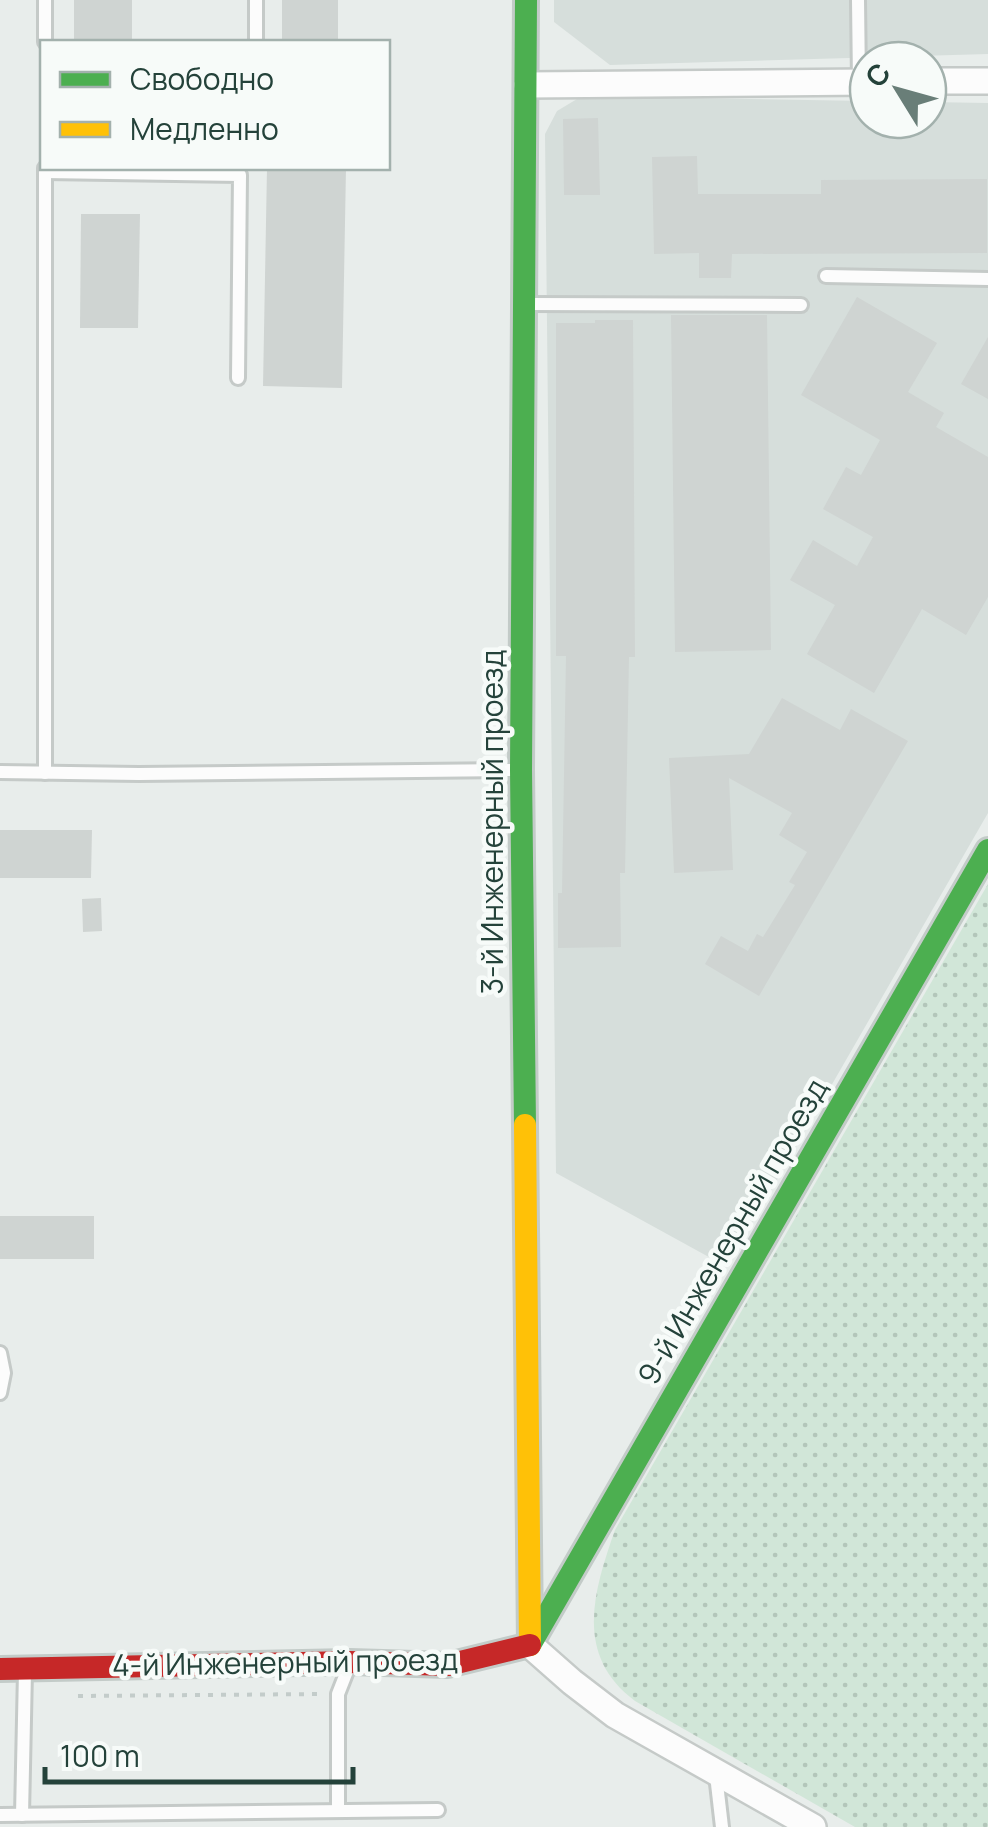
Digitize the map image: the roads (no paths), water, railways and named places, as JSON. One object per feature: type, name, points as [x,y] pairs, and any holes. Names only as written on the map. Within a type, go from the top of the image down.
[{"type":"street","name":"3-й Инженерный проезд","points":[[526,0],[521,770],[530,1644]]},
{"type":"street","points":[[948,81],[988,80]]},
{"type":"street","points":[[527,85],[848,82]]},
{"type":"street","name":"9-й Инженерный проезд","points":[[530,1644],[988,850]]},
{"type":"street","points":[[530,1644],[615,1715],[813,1827]]},
{"type":"street","name":"4-й Инженерный проезд","points":[[0,1668],[350,1662],[448,1665],[530,1644]]},
{"type":"lane","points":[[45,0],[45,40]]},
{"type":"lane","points":[[256,0],[256,40]]},
{"type":"lane","points":[[858,0],[861,40]]},
{"type":"lane","points":[[45,773],[44,170],[242,171],[238,378]]},
{"type":"lane","points":[[826,276],[988,278]]},
{"type":"lane","points":[[525,304],[800,305]]},
{"type":"lane","points":[[0,772],[521,770]]},
{"type":"lane","points":[[0,1352],[4,1374],[0,1393]]},
{"type":"lane","points":[[338,1811],[338,1694],[350,1662]]},
{"type":"lane","points":[[22,1815],[24,1669]]},
{"type":"lane","points":[[716,1772],[722,1827]]},
{"type":"lane","points":[[0,1815],[438,1810]]}]
